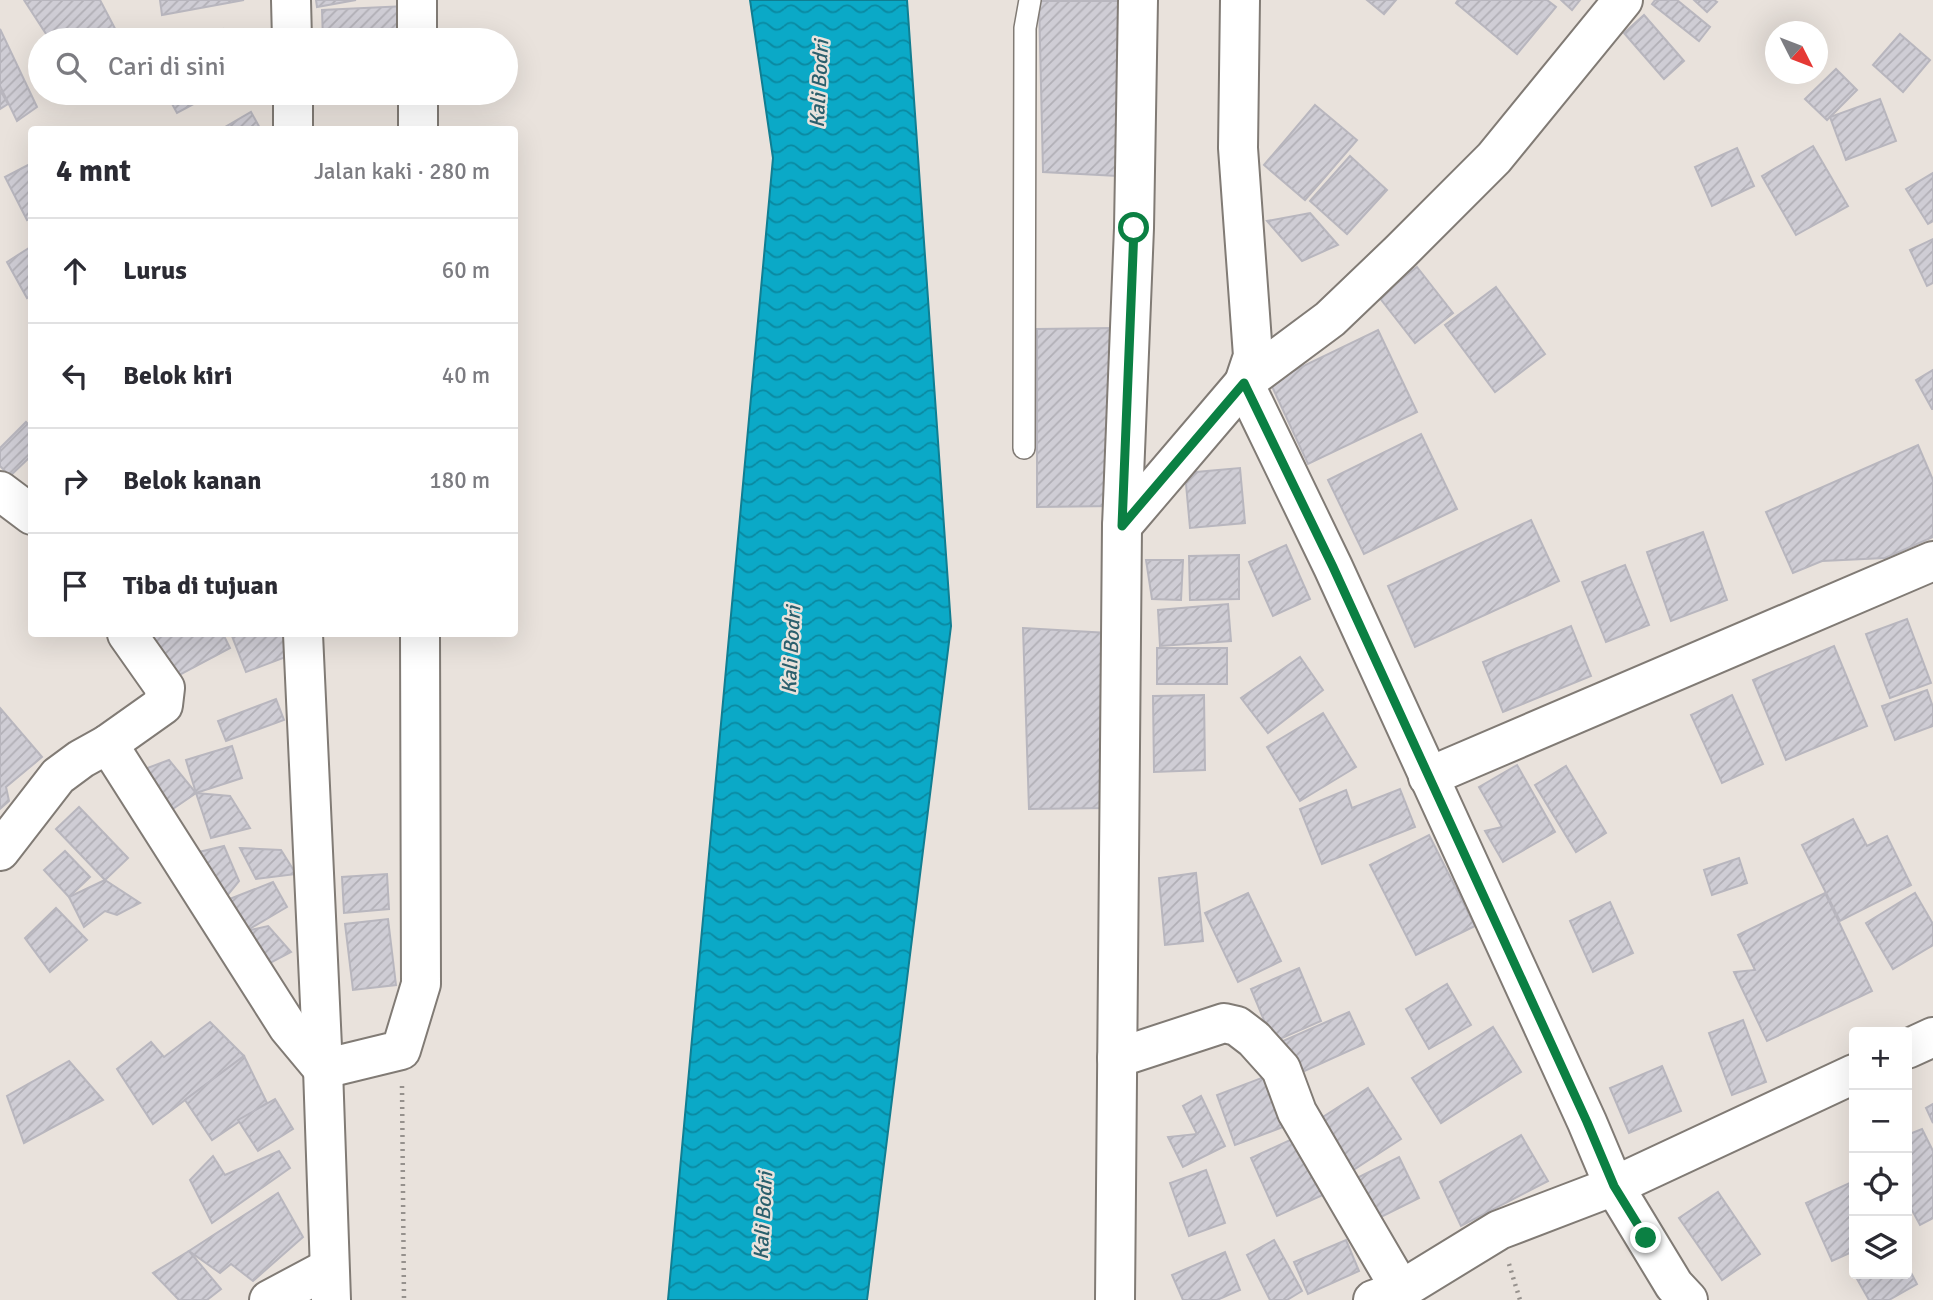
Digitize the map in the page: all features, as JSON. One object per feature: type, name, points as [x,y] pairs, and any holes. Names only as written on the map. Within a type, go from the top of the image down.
[{"type":"street","points":[[291,0],[292,28]]},
{"type":"street","points":[[417,0],[417,28]]},
{"type":"street","points":[[1115,1300],[1122,526],[1133,242],[1138,0]]},
{"type":"street","points":[[1240,0],[1238,148],[1253,356],[1244,383],[1333,567],[1614,1186],[1674,1285],[1688,1300]]},
{"type":"street","points":[[1122,526],[1244,383],[1330,319],[1494,158],[1623,0]]},
{"type":"street","points":[[293,105],[293,126]]},
{"type":"street","points":[[418,105],[418,126]]},
{"type":"street","points":[[0,491],[28,512]]},
{"type":"street","points":[[1428,776],[1933,561]]},
{"type":"street","points":[[0,852],[58,776],[163,705],[165,688],[129,637]]},
{"type":"street","points":[[270,1300],[330,1284],[303,637]]},
{"type":"street","points":[[323,1069],[401,1050],[421,984],[420,637]]},
{"type":"street","points":[[108,744],[288,1027],[323,1069]]},
{"type":"street","points":[[1117,1058],[1224,1023],[1237,1026],[1254,1039],[1280,1069],[1297,1112],[1387,1295],[1499,1230],[1614,1186],[1849,1075]]},
{"type":"street","points":[[1912,1047],[1933,1037]]},
{"type":"lane","points":[[1024,448],[1026,28],[1030,0]]},
{"type":"path","points":[[401,1050],[404,1300]]},
{"type":"water","name":"Kali Bodri","points":[[750,0],[907,0],[951,626],[867,1300],[668,1300],[773,158]]},
{"type":"building","points":[[24,0],[100,0],[115,28],[42,28]]},
{"type":"building","points":[[160,0],[244,0],[162,15]]},
{"type":"building","points":[[316,0],[356,0],[317,7]]},
{"type":"building","points":[[1367,0],[1396,0],[1384,14]]},
{"type":"building","points":[[1458,0],[1547,0],[1556,7],[1517,54],[1456,3]]},
{"type":"building","points":[[1561,0],[1580,0],[1572,10]]},
{"type":"building","points":[[1655,0],[1677,0],[1710,27],[1699,41],[1652,4]]},
{"type":"building","points":[[1694,0],[1714,0],[1717,2],[1707,12]]},
{"type":"building","points":[[1039,1],[1118,1],[1117,176],[1043,172]]},
{"type":"building","points":[[406,6],[405,28],[323,28],[322,10]]},
{"type":"building","points":[[1644,15],[1684,61],[1664,79],[1624,33]]},
{"type":"building","points":[[0,29],[28,88],[28,105],[37,107],[17,121],[0,86]]},
{"type":"building","points":[[1900,34],[1930,60],[1903,92],[1873,65]]},
{"type":"building","points":[[1836,69],[1857,90],[1827,120],[1805,99],[1820,84],[1828,84],[1828,77]]},
{"type":"building","points":[[0,90],[8,104],[0,109]]},
{"type":"building","points":[[1880,99],[1896,141],[1846,160],[1830,117]]},
{"type":"building","points":[[173,105],[192,105],[177,113]]},
{"type":"building","points":[[1315,105],[1357,140],[1305,200],[1264,165]]},
{"type":"building","points":[[251,112],[259,126],[227,126]]},
{"type":"building","points":[[1813,146],[1848,206],[1796,235],[1762,176]]},
{"type":"building","points":[[1737,148],[1754,186],[1712,206],[1695,167]]},
{"type":"building","points":[[1350,156],[1387,190],[1347,234],[1310,201]]},
{"type":"building","points":[[28,165],[27,220],[5,177]]},
{"type":"building","points":[[1933,173],[1933,221],[1928,224],[1906,189]]},
{"type":"building","points":[[1310,213],[1338,245],[1302,261],[1267,221]]},
{"type":"building","points":[[1933,239],[1933,283],[1927,286],[1910,250]]},
{"type":"building","points":[[28,249],[27,298],[7,262]]},
{"type":"building","points":[[1417,267],[1453,313],[1415,343],[1379,297]]},
{"type":"building","points":[[1496,287],[1545,354],[1495,392],[1445,325]]},
{"type":"building","points":[[1113,328],[1114,506],[1037,507],[1037,329]]},
{"type":"building","points":[[1378,330],[1417,412],[1308,464],[1270,382]]},
{"type":"building","points":[[1933,370],[1933,409],[1932,409],[1916,380]]},
{"type":"building","points":[[26,422],[28,424],[28,459],[10,476],[0,466],[0,448]]},
{"type":"building","points":[[1421,434],[1457,509],[1364,554],[1328,480]]},
{"type":"building","points":[[1918,445],[1933,480],[1933,537],[1885,558],[1822,561],[1793,573],[1766,512]]},
{"type":"building","points":[[1240,468],[1245,523],[1190,528],[1185,473]]},
{"type":"building","points":[[1531,520],[1559,581],[1415,647],[1388,586]]},
{"type":"building","points":[[1703,532],[1727,600],[1671,621],[1647,552]]},
{"type":"building","points":[[1286,545],[1310,599],[1273,616],[1249,562]]},
{"type":"building","points":[[1239,555],[1239,599],[1190,600],[1189,556]]},
{"type":"building","points":[[1146,560],[1183,560],[1181,600],[1152,599]]},
{"type":"building","points":[[1625,565],[1649,625],[1606,642],[1582,582]]},
{"type":"building","points":[[1228,604],[1231,641],[1160,646],[1158,610]]},
{"type":"building","points":[[1907,619],[1931,683],[1890,698],[1866,634]]},
{"type":"building","points":[[1571,626],[1591,676],[1503,712],[1483,662]]},
{"type":"building","points":[[1023,628],[1108,633],[1109,808],[1029,809]]},
{"type":"building","points":[[148,637],[224,637],[230,648],[170,680]]},
{"type":"building","points":[[232,637],[284,637],[291,655],[246,672]]},
{"type":"building","points":[[1834,646],[1867,726],[1786,760],[1753,680]]},
{"type":"building","points":[[1157,648],[1227,648],[1227,684],[1157,684]]},
{"type":"building","points":[[1300,657],[1323,690],[1268,733],[1241,698]]},
{"type":"building","points":[[1927,690],[1933,707],[1933,726],[1895,740],[1882,706]]},
{"type":"building","points":[[1204,695],[1205,770],[1154,772],[1153,696]]},
{"type":"building","points":[[1732,695],[1763,764],[1722,783],[1691,715]]},
{"type":"building","points":[[276,699],[284,720],[226,741],[218,721]]},
{"type":"building","points":[[0,708],[42,757],[6,787],[9,801],[0,809]]},
{"type":"building","points":[[1323,713],[1356,767],[1300,801],[1267,747]]},
{"type":"building","points":[[232,746],[242,778],[196,793],[186,760]]},
{"type":"building","points":[[169,760],[196,793],[164,815],[142,770]]},
{"type":"building","points":[[1517,765],[1555,832],[1503,862],[1485,831],[1502,827],[1479,787]]},
{"type":"building","points":[[1566,766],[1606,833],[1576,852],[1535,785]]},
{"type":"building","points":[[1400,789],[1415,827],[1322,864],[1300,809],[1346,790],[1352,808]]},
{"type":"building","points":[[196,793],[230,796],[250,828],[211,838]]},
{"type":"building","points":[[79,807],[128,858],[105,880],[56,829]]},
{"type":"building","points":[[1853,819],[1867,846],[1887,836],[1911,885],[1840,921],[1802,845]]},
{"type":"building","points":[[1429,835],[1475,926],[1416,955],[1370,865]]},
{"type":"building","points":[[224,846],[239,881],[222,902],[195,853]]},
{"type":"building","points":[[240,848],[281,850],[296,874],[256,879]]},
{"type":"building","points":[[65,851],[90,877],[69,897],[44,870]]},
{"type":"building","points":[[1739,858],[1747,883],[1712,895],[1704,870]]},
{"type":"building","points":[[1196,873],[1203,941],[1165,945],[1159,878]]},
{"type":"building","points":[[387,874],[389,909],[344,913],[342,877]]},
{"type":"building","points":[[105,880],[140,903],[117,915],[105,911],[84,927],[69,897]]},
{"type":"building","points":[[273,882],[287,907],[246,931],[222,902]]},
{"type":"building","points":[[1248,893],[1281,961],[1238,982],[1205,913]]},
{"type":"building","points":[[1825,893],[1872,991],[1767,1041],[1734,972],[1755,970],[1738,935]]},
{"type":"building","points":[[1915,893],[1933,924],[1933,945],[1893,969],[1866,923]]},
{"type":"building","points":[[1610,902],[1633,953],[1593,972],[1570,921]]},
{"type":"building","points":[[56,908],[87,940],[50,972],[25,938]]},
{"type":"building","points":[[388,919],[396,985],[353,990],[345,924]]},
{"type":"building","points":[[268,926],[291,952],[253,972],[246,931]]},
{"type":"building","points":[[1299,968],[1321,1021],[1273,1042],[1251,989]]},
{"type":"building","points":[[1447,984],[1471,1025],[1429,1049],[1406,1009]]},
{"type":"building","points":[[1349,1012],[1364,1044],[1298,1074],[1283,1041]]},
{"type":"building","points":[[1743,1020],[1766,1082],[1732,1095],[1709,1033]]},
{"type":"building","points":[[210,1022],[244,1056],[153,1124],[117,1069],[151,1042],[164,1057]]},
{"type":"building","points":[[1493,1027],[1521,1072],[1441,1123],[1412,1078]]},
{"type":"building","points":[[244,1056],[267,1103],[212,1140],[185,1100]]},
{"type":"building","points":[[69,1061],[103,1100],[24,1143],[7,1096]]},
{"type":"building","points":[[1662,1066],[1681,1111],[1629,1133],[1610,1088]]},
{"type":"building","points":[[1272,1074],[1291,1124],[1235,1145],[1217,1095]]},
{"type":"building","points":[[1368,1088],[1401,1139],[1344,1176],[1312,1124]]},
{"type":"building","points":[[1201,1096],[1225,1146],[1183,1167],[1168,1137],[1197,1134],[1183,1106]]},
{"type":"building","points":[[275,1099],[293,1129],[258,1151],[238,1120]]},
{"type":"building","points":[[1933,1104],[1933,1123],[1926,1108]]},
{"type":"building","points":[[1922,1129],[1933,1151],[1933,1218],[1920,1225],[1912,1210],[1912,1133]]},
{"type":"building","points":[[1301,1135],[1327,1193],[1277,1216],[1251,1158]]},
{"type":"building","points":[[1521,1135],[1548,1181],[1461,1226],[1440,1182]]},
{"type":"building","points":[[279,1151],[290,1168],[212,1223],[190,1180],[213,1156],[225,1175]]},
{"type":"building","points":[[1399,1157],[1419,1198],[1371,1222],[1351,1181]]},
{"type":"building","points":[[1206,1170],[1225,1223],[1189,1236],[1170,1183]]},
{"type":"building","points":[[1849,1183],[1849,1253],[1832,1261],[1806,1203]]},
{"type":"building","points":[[1718,1192],[1760,1254],[1722,1280],[1679,1218]]},
{"type":"building","points":[[278,1193],[303,1237],[253,1281],[231,1264],[220,1273],[189,1251]]},
{"type":"building","points":[[1274,1240],[1302,1291],[1287,1300],[1270,1300],[1247,1255]]},
{"type":"building","points":[[1346,1240],[1359,1271],[1308,1294],[1294,1262]]},
{"type":"building","points":[[189,1251],[221,1289],[207,1300],[179,1300],[153,1273]]},
{"type":"building","points":[[1225,1252],[1240,1290],[1217,1300],[1183,1300],[1172,1275]]},
{"type":"building","points":[[1912,1274],[1917,1284],[1889,1300],[1869,1300],[1857,1279],[1912,1279]]},
{"type":"route","points":[[1134,228],[1122,526],[1244,383],[1333,567],[1614,1186],[1646,1238]]}]
